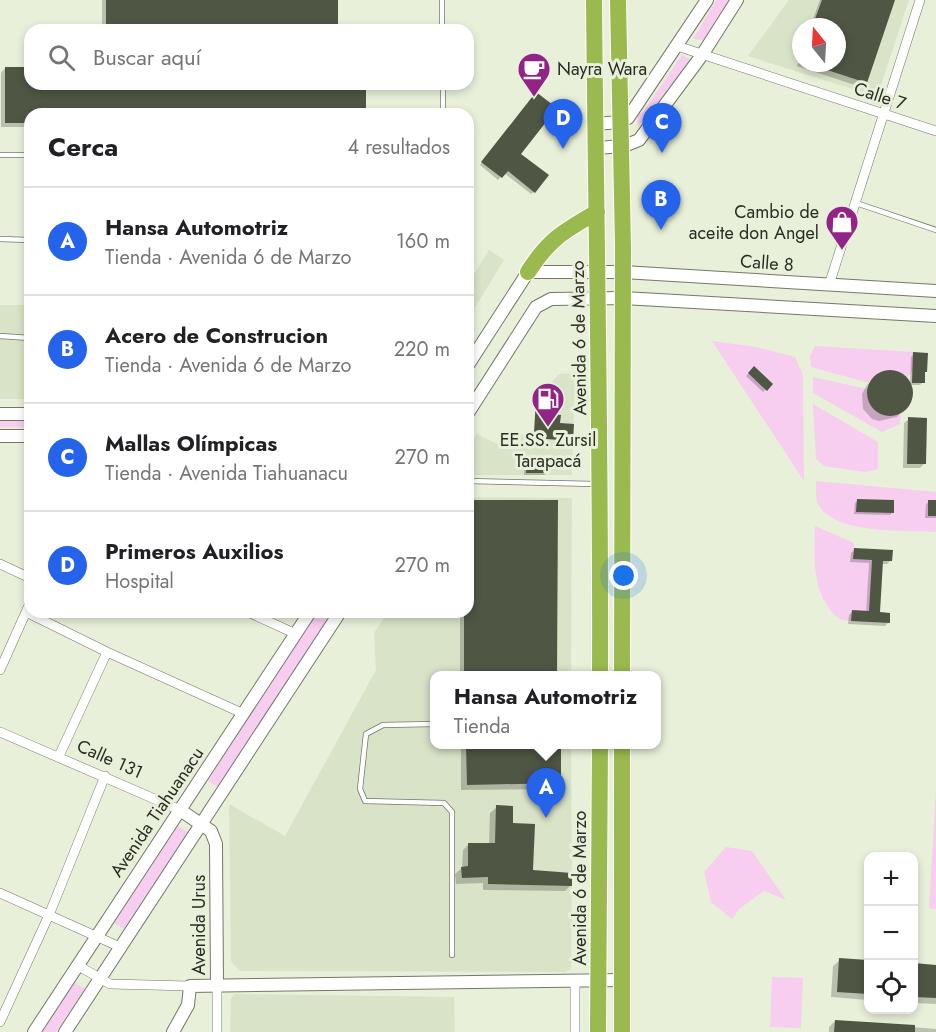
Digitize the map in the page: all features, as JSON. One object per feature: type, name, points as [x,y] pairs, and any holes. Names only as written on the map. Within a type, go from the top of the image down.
[{"type":"highway","name":"Avenida 6 de Marzo","points":[[594,0],[601,484],[600,671]]},
{"type":"highway","points":[[618,0],[623,272],[622,671]]},
{"type":"highway","points":[[528,272],[554,238],[597,212]]},
{"type":"highway","name":"Avenida 6 de Marzo","points":[[598,1032],[600,749]]},
{"type":"highway","points":[[622,749],[622,1032]]},
{"type":"main road","points":[[595,124],[620,122],[633,113],[707,0]]},
{"type":"main road","points":[[596,148],[621,147],[639,140],[702,55],[737,0]]},
{"type":"main road","points":[[474,356],[528,272],[597,271]]},
{"type":"main road","name":"Calle 8","points":[[597,271],[936,291]]},
{"type":"main road","points":[[474,404],[536,307],[551,299],[623,298],[936,316]]},
{"type":"main road","points":[[0,414],[24,414]]},
{"type":"main road","points":[[0,436],[24,435]]},
{"type":"main road","name":"Avenida Tiahuanacu","points":[[34,1032],[306,618]]},
{"type":"main road","points":[[65,1032],[336,618]]},
{"type":"main road","name":"Calle 131","points":[[180,810],[202,824]]},
{"type":"main road","name":"Avenida Urus","points":[[202,824],[211,831],[216,844],[217,986]]},
{"type":"main road","points":[[173,1032],[188,1005],[190,986],[622,980]]},
{"type":"street","points":[[829,285],[920,0]]},
{"type":"street","name":"Calle 7","points":[[677,46],[936,131]]},
{"type":"street","points":[[0,564],[24,575]]},
{"type":"street","points":[[0,670],[24,616]]},
{"type":"street","points":[[38,618],[244,714]]},
{"type":"street","points":[[261,618],[296,634]]},
{"type":"street","points":[[58,756],[107,652]]},
{"type":"street","name":"Calle 131","points":[[0,732],[180,810]]},
{"type":"street","points":[[0,1022],[49,915],[105,776]]},
{"type":"street","points":[[0,894],[120,947]]},
{"type":"street","points":[[77,965],[110,984],[190,986]]},
{"type":"street","points":[[574,981],[575,1032]]},
{"type":"street","name":"Avenida Urus","points":[[217,986],[218,1032]]},
{"type":"lane","points":[[442,0],[442,24]]},
{"type":"lane","points":[[442,90],[443,108]]},
{"type":"lane","points":[[0,155],[24,155]]},
{"type":"lane","points":[[854,202],[936,230]]},
{"type":"lane","points":[[0,239],[24,240]]},
{"type":"lane","points":[[0,336],[24,338]]},
{"type":"lane","points":[[474,481],[601,484]]},
{"type":"lane","points":[[430,724],[383,725],[366,734],[360,789],[365,801],[444,803],[449,806],[452,812],[452,955]]},
{"type":"shaded area","points":[[716,0],[730,0],[705,40],[693,39]]},
{"type":"shaded area","points":[[789,0],[909,0],[879,91],[871,95],[798,72],[846,72],[846,18],[792,18],[792,70],[748,56]]},
{"type":"shaded area","points":[[682,55],[691,60],[638,126],[637,116],[643,112]]},
{"type":"shaded area","points":[[489,250],[504,260],[474,309],[474,274]]},
{"type":"shaded area","points":[[0,305],[24,305],[24,399],[0,399]]},
{"type":"shaded area","points":[[712,341],[756,347],[795,357],[803,375],[804,481]]},
{"type":"shaded area","points":[[815,346],[913,352],[913,370],[907,378],[892,371],[877,375],[869,383],[811,367],[810,356]]},
{"type":"shaded area","points":[[575,373],[572,475],[474,475],[474,437],[477,434],[506,448],[513,436],[534,433],[536,399],[559,374]]},
{"type":"shaded area","points":[[813,377],[867,389],[870,402],[877,411],[888,414],[901,412],[900,424],[882,432],[813,393]]},
{"type":"shaded area","points":[[813,404],[878,442],[878,469],[865,472],[824,466],[816,459]]},
{"type":"shaded area","points":[[0,420],[24,420],[24,427],[0,427]]},
{"type":"shaded area","points":[[816,481],[936,492],[936,500],[928,501],[928,515],[936,516],[936,532],[871,529],[839,521],[826,514],[818,504]],"holes":[[[858,499],[894,500],[894,513],[857,512]]]},
{"type":"shaded area","points":[[474,497],[572,498],[571,671],[430,671],[430,749],[571,749],[571,969],[565,972],[240,971],[231,961],[229,804],[285,836],[376,670],[374,633],[384,618],[474,618]]},
{"type":"shaded area","points":[[815,526],[854,543],[853,559],[872,560],[869,611],[856,619],[845,621],[839,618],[831,611],[819,589],[815,568]]},
{"type":"shaded area","points":[[313,618],[328,618],[218,787],[208,781]]},
{"type":"shaded area","points":[[936,789],[936,909],[929,908]]},
{"type":"shaded area","points":[[178,826],[190,833],[126,930],[114,923]]},
{"type":"shaded area","points":[[726,847],[752,851],[786,900],[764,891],[739,909],[732,919],[711,902],[704,872]]},
{"type":"shaded area","points":[[772,977],[803,978],[801,1028],[770,1027]]},
{"type":"shaded area","points":[[73,982],[85,989],[56,1032],[40,1032]]},
{"type":"shaded area","points":[[235,994],[454,997],[455,1032],[230,1032],[231,998]]},
{"type":"building","points":[[106,0],[338,0],[338,24],[106,24]]},
{"type":"building","points":[[822,0],[895,0],[867,83],[833,72],[846,72],[846,18],[815,18]]},
{"type":"building","points":[[5,67],[24,67],[24,90],[366,90],[366,108],[24,108],[24,123],[5,123]]},
{"type":"building","points":[[536,92],[557,108],[521,154],[549,175],[535,193],[508,171],[502,178],[481,162]]},
{"type":"building","points":[[913,352],[928,353],[925,383],[912,383]]},
{"type":"building","points":[[754,366],[773,384],[767,391],[748,373]]},
{"type":"building","points":[[890,370],[906,377],[913,393],[906,409],[890,416],[874,409],[867,393],[874,377]]},
{"type":"building","points":[[536,399],[550,400],[549,414],[561,415],[560,423],[574,424],[573,441],[546,439],[546,433],[534,433]]},
{"type":"building","points":[[908,417],[927,418],[926,464],[907,464]]},
{"type":"building","points":[[527,460],[549,460],[548,473],[526,473]]},
{"type":"building","points":[[857,499],[894,500],[894,513],[856,512]]},
{"type":"building","points":[[474,500],[558,500],[557,671],[464,671],[464,618],[474,618]]},
{"type":"building","points":[[928,500],[936,500],[936,516],[928,516]]},
{"type":"building","points":[[854,548],[893,550],[892,561],[883,561],[880,612],[890,613],[890,623],[851,621],[852,610],[869,611],[872,560],[853,559]]},
{"type":"building","points":[[466,749],[561,749],[561,783],[467,785]]},
{"type":"building","points":[[496,805],[513,806],[513,823],[535,824],[533,870],[572,873],[572,886],[488,884],[488,877],[462,878],[461,867],[468,866],[468,843],[495,843]]},
{"type":"building","points":[[839,958],[864,960],[864,994],[837,992]]},
{"type":"building","points":[[918,963],[936,965],[936,998],[918,997]]},
{"type":"building","points":[[835,1020],[915,1025],[915,1032],[834,1032]]},
{"type":"place","name":"Nayra Wara","points":[[534,98]]},
{"type":"place","name":"Primeros Auxilios","points":[[563,149]]},
{"type":"place","name":"Mallas Olímpicas","points":[[662,153]]},
{"type":"place","name":"Acero de Construcion","points":[[661,230]]},
{"type":"place","name":"Cambio de aceite don Angel","points":[[842,251]]},
{"type":"place","name":"EE.SS. Zursil Tarapacá","points":[[548,428]]},
{"type":"place","name":"Hansa Automotriz","points":[[546,818]]}]
